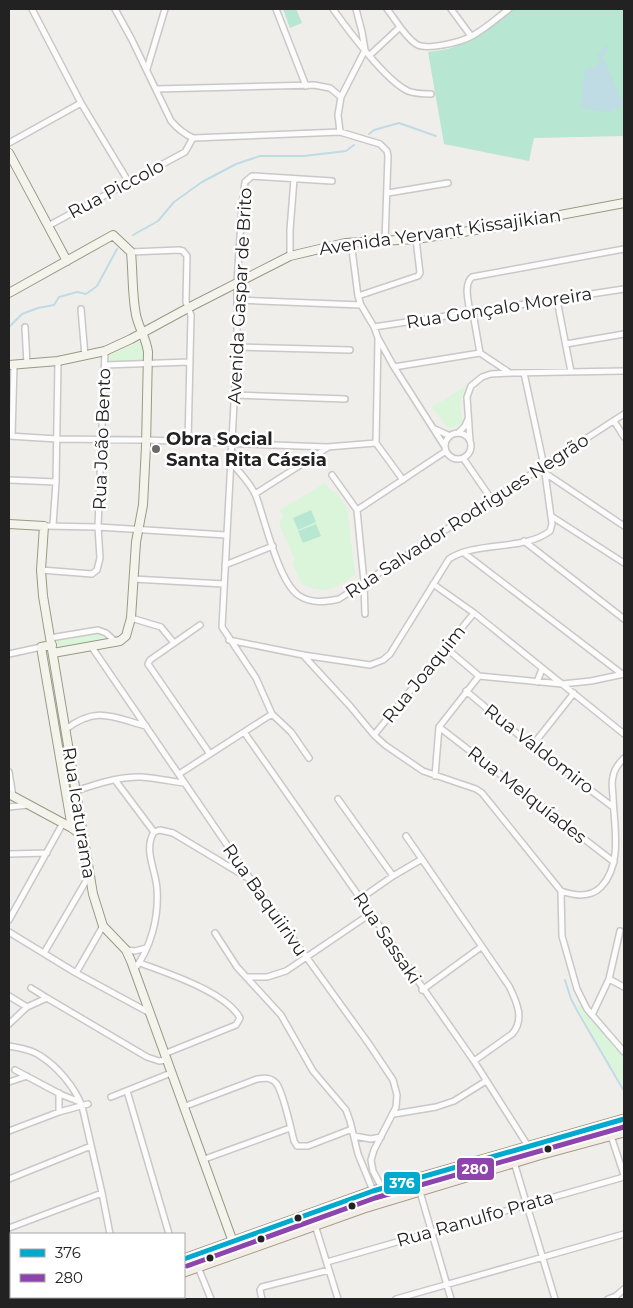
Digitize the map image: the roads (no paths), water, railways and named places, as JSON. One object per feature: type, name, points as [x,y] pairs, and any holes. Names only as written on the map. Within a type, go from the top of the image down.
[{"type":"main road","points":[[185,1259],[378,1190],[624,1119]]},
{"type":"main road","points":[[185,1272],[378,1203],[420,1192],[514,1162],[624,1132]]},
{"type":"street","points":[[32,9],[81,103],[128,181]]},
{"type":"street","points":[[115,9],[172,121],[181,132],[193,138],[340,132],[380,144],[387,151],[389,171],[385,240]]},
{"type":"street","points":[[146,69],[165,9]]},
{"type":"street","points":[[276,9],[306,86]]},
{"type":"street","points":[[333,9],[365,50],[399,85],[415,93],[431,94]]},
{"type":"street","points":[[340,132],[338,115],[341,97],[365,50],[356,9]]},
{"type":"street","points":[[387,9],[412,41],[422,47],[448,44],[471,36],[509,9]]},
{"type":"street","points":[[451,9],[471,36]]},
{"type":"street","points":[[370,55],[400,26]]},
{"type":"street","points":[[156,89],[323,86],[330,88],[341,97]]},
{"type":"street","points":[[9,144],[81,103]]},
{"type":"street","name":"Rua Piccolo","points":[[48,226],[128,181],[185,152],[193,138]]},
{"type":"street","points":[[9,153],[67,261]]},
{"type":"street","name":"Avenida Gaspar de Brito","points":[[272,714],[260,684],[222,627],[237,347],[237,283],[244,186],[247,179],[252,176],[294,178]]},
{"type":"street","points":[[290,256],[294,178],[332,181]]},
{"type":"street","points":[[388,192],[448,183]]},
{"type":"street","name":"Avenida Yervant Kissajikian","points":[[11,365],[85,356],[105,351],[290,256],[351,242],[416,240],[624,203]]},
{"type":"street","points":[[9,292],[113,235],[132,252],[179,250],[185,253],[187,260],[186,302],[191,315],[188,442]]},
{"type":"street","points":[[358,296],[418,276],[420,273],[416,240]]},
{"type":"street","points":[[351,242],[358,296],[361,305],[394,366],[445,449],[453,458],[463,458],[470,451],[467,397],[471,386],[482,377],[491,374],[510,373],[624,371]]},
{"type":"street","points":[[480,353],[467,287],[467,282],[472,277],[624,249]]},
{"type":"street","points":[[52,645],[91,646],[123,640],[131,618],[133,579],[143,504],[148,363],[146,339],[138,326],[135,313],[132,252]]},
{"type":"street","name":"Rua Gonçalo Moreira","points":[[374,327],[624,289]]},
{"type":"street","points":[[238,300],[361,305]]},
{"type":"street","points":[[557,300],[571,372]]},
{"type":"street","points":[[81,309],[85,356]]},
{"type":"street","points":[[25,327],[27,364]]},
{"type":"street","points":[[566,344],[624,334]]},
{"type":"street","points":[[378,338],[376,443],[403,480]]},
{"type":"street","points":[[237,347],[350,350]]},
{"type":"street","name":"Rua João Bento","points":[[41,570],[87,574],[94,573],[99,566],[98,527],[105,351]]},
{"type":"street","points":[[394,366],[480,353],[510,373]]},
{"type":"street","points":[[48,525],[56,482],[58,360]]},
{"type":"street","points":[[105,365],[189,362]]},
{"type":"street","points":[[11,365],[10,436],[328,447],[376,443]]},
{"type":"street","points":[[229,640],[303,655],[370,665],[383,660],[390,654],[449,559],[464,553],[524,541],[550,531],[552,524],[544,466],[524,373]]},
{"type":"street","points":[[234,395],[346,399]]},
{"type":"street","name":"Rua Salvador Rodrigues Negrão","points":[[231,462],[255,494],[288,583],[305,599],[315,602],[326,602],[339,599],[624,414]]},
{"type":"street","points":[[357,510],[403,480],[445,449],[446,442],[450,436],[458,433],[465,426],[468,419]]},
{"type":"street","points":[[614,421],[624,437]]},
{"type":"street","points":[[432,428],[450,436]]},
{"type":"street","points":[[458,433],[466,436],[470,441]]},
{"type":"street","points":[[255,494],[328,447]]},
{"type":"street","points":[[463,458],[492,500]]},
{"type":"street","points":[[545,473],[624,526]]},
{"type":"street","points":[[332,474],[357,510],[364,582],[364,614]]},
{"type":"street","points":[[9,480],[56,482]]},
{"type":"street","points":[[551,516],[624,564]]},
{"type":"street","points":[[9,524],[98,527],[226,535]]},
{"type":"street","name":"Rua Icaturama","points":[[48,525],[41,570],[43,596],[89,875],[103,926],[126,950]]},
{"type":"street","points":[[524,541],[624,619]]},
{"type":"street","points":[[225,565],[273,546]]},
{"type":"street","points":[[464,553],[623,675]]},
{"type":"street","points":[[133,579],[224,584]]},
{"type":"street","points":[[433,584],[474,614],[624,734]]},
{"type":"street","name":"Rua Joaquim","points":[[374,735],[474,614]]},
{"type":"street","points":[[131,618],[161,627],[174,643]]},
{"type":"street","points":[[200,625],[150,660],[149,666],[210,754]]},
{"type":"street","points":[[9,654],[52,645],[98,630],[106,633],[116,642]]},
{"type":"street","name":"Rua Baquiirivu","points":[[91,646],[250,880],[393,1080],[397,1100],[394,1114],[374,1150],[371,1160]]},
{"type":"street","name":"Rua Icaturama","points":[[41,647],[72,828]]},
{"type":"street","points":[[446,648],[478,676],[562,684],[623,675]]},
{"type":"street","points":[[303,655],[374,735],[417,768],[435,776],[476,789],[482,793],[561,891],[575,896],[593,893],[599,889],[608,878],[614,862],[615,838],[612,779],[615,769],[624,758]]},
{"type":"street","points":[[537,682],[542,669]]},
{"type":"street","points":[[435,776],[439,727],[478,676]]},
{"type":"street","name":"Rua Valdomiro","points":[[466,691],[532,746],[614,806]]},
{"type":"street","points":[[532,746],[574,693]]},
{"type":"street","points":[[178,774],[272,714],[291,732],[309,758]]},
{"type":"street","points":[[66,729],[79,720],[98,715],[146,726]]},
{"type":"street","name":"Rua Melquíades","points":[[439,727],[614,862]]},
{"type":"street","name":"Rua Sassaki","points":[[244,732],[422,990],[474,1061],[528,1146]]},
{"type":"street","points":[[9,772],[11,796],[72,828],[84,837]]},
{"type":"street","points":[[67,793],[115,780],[139,777],[184,783]]},
{"type":"street","points":[[115,780],[154,832]]},
{"type":"street","points":[[338,799],[393,876]]},
{"type":"street","points":[[9,807],[29,805]]},
{"type":"street","points":[[9,920],[63,823]]},
{"type":"street","points":[[154,832],[160,830],[173,833],[250,880]]},
{"type":"street","points":[[134,970],[140,963],[155,926],[157,890],[149,845],[154,832]]},
{"type":"street","points":[[406,836],[509,986],[516,1000],[519,1021],[512,1034],[474,1061]]},
{"type":"street","points":[[9,854],[47,853]]},
{"type":"street","points":[[360,899],[422,859]]},
{"type":"street","points":[[44,953],[89,875]]},
{"type":"street","points":[[561,891],[563,941],[577,989],[583,1003],[624,1052]]},
{"type":"street","points":[[247,977],[268,977],[286,971],[370,914]]},
{"type":"street","points":[[76,973],[103,926]]},
{"type":"street","points":[[592,1015],[609,979],[620,931]]},
{"type":"street","points":[[9,932],[76,973],[148,1012]]},
{"type":"street","points":[[215,933],[229,957],[281,1015],[313,1071],[346,1110],[360,1162],[378,1190]]},
{"type":"street","points":[[422,990],[481,947]]},
{"type":"street","points":[[146,948],[135,951],[126,950],[237,1253]]},
{"type":"street","points":[[31,988],[147,1057],[159,1061],[236,1025],[240,1020],[235,1010],[225,1002],[194,984],[140,963]]},
{"type":"street","points":[[609,979],[624,987]]},
{"type":"street","points":[[9,996],[27,1007]]},
{"type":"street","points":[[9,1024],[27,1007],[47,998]]},
{"type":"street","points":[[9,1046],[34,1052],[46,1060],[67,1080],[81,1104],[110,1233]]},
{"type":"street","points":[[16,1070],[81,1104]]},
{"type":"street","points":[[111,1097],[171,1072]]},
{"type":"street","points":[[9,1082],[27,1076]]},
{"type":"street","points":[[183,1107],[257,1079],[270,1079],[276,1082],[279,1088],[296,1145],[300,1147],[308,1146],[352,1129]]},
{"type":"street","points":[[394,1114],[436,1107],[454,1101],[486,1081]]},
{"type":"street","points":[[127,1091],[169,1233]]},
{"type":"street","points":[[59,1093],[59,1112]]},
{"type":"street","points":[[9,1131],[81,1104],[88,1104]]},
{"type":"street","points":[[607,1124],[624,1176]]},
{"type":"street","points":[[202,1160],[290,1128]]},
{"type":"street","points":[[354,1136],[371,1139],[381,1137]]},
{"type":"street","points":[[371,1139],[374,1150]]},
{"type":"street","points":[[9,1179],[91,1146]]},
{"type":"street","points":[[360,1162],[365,1164],[371,1160],[378,1190],[378,1203]]},
{"type":"street","points":[[514,1162],[555,1299]]},
{"type":"street","name":"Rua Ranulfo Prata","points":[[326,1262],[624,1176]]},
{"type":"street","points":[[416,1178],[451,1299]]},
{"type":"street","points":[[9,1228],[102,1193]]},
{"type":"street","points":[[315,1225],[338,1299]]},
{"type":"street","points":[[396,1299],[624,1234]]},
{"type":"street","points":[[198,1267],[211,1299]]},
{"type":"street","points":[[262,1299],[260,1288],[329,1270]]},
{"type":"street","points":[[608,1299],[616,1298],[624,1289]]},
{"type":"water","points":[[606,46],[609,49],[602,56],[624,105],[610,112],[581,108],[585,71],[600,63],[597,56]]},
{"type":"waterway","points":[[369,134],[374,130],[399,123],[436,136]]},
{"type":"waterway","points":[[133,235],[158,221],[174,202],[202,182],[236,164],[260,156],[304,156],[346,151],[354,145]]},
{"type":"waterway","points":[[9,327],[22,314],[54,305],[59,297],[77,292],[86,294],[97,286],[117,249]]},
{"type":"waterway","points":[[565,980],[571,999],[624,1091]]},
{"type":"place","name":"Obra Social Santa Rita Cássia","points":[[156,449]]}]
